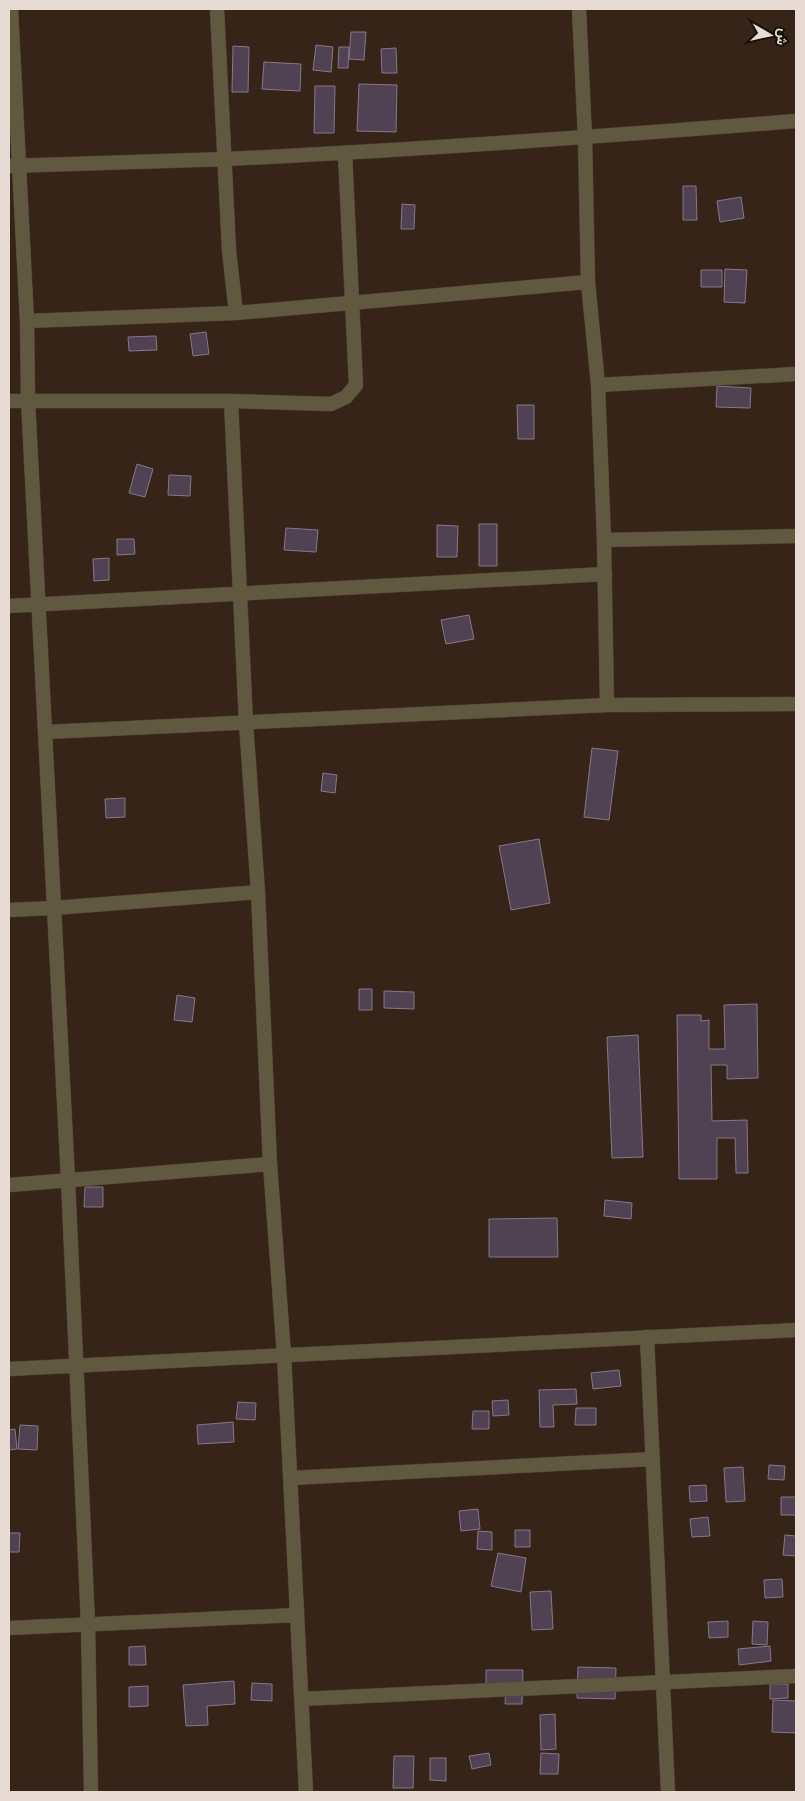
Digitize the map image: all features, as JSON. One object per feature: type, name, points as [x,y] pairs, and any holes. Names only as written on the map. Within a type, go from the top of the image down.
[{"type":"street","points":[[11,9],[14,166],[27,321],[28,400],[40,605],[88,1624],[91,1792]]},
{"type":"street","points":[[218,9],[228,250],[236,313]]},
{"type":"street","points":[[579,9],[585,138],[588,282],[598,385],[605,574],[607,705]]},
{"type":"street","points":[[14,166],[345,153],[585,138],[796,121]]},
{"type":"street","points":[[9,400],[231,401],[331,404],[346,397],[356,385],[345,153]]},
{"type":"street","points":[[27,321],[236,313],[588,282]]},
{"type":"street","points":[[598,385],[796,374]]},
{"type":"street","points":[[231,401],[246,723],[258,892],[270,1164],[291,1478],[306,1792]]},
{"type":"street","points":[[604,540],[796,536]]},
{"type":"street","points":[[9,606],[605,574]]},
{"type":"street","points":[[46,732],[607,705],[796,704]]},
{"type":"street","points":[[9,910],[258,892]]},
{"type":"street","points":[[9,1185],[270,1164]]},
{"type":"street","points":[[9,1369],[796,1330]]},
{"type":"street","points":[[647,1337],[668,1792]]},
{"type":"street","points":[[291,1478],[653,1459]]},
{"type":"street","points":[[9,1628],[297,1615]]},
{"type":"street","points":[[301,1699],[796,1676]]},
{"type":"building","points":[[351,32],[366,32],[364,60],[349,59]]},
{"type":"building","points":[[316,45],[333,47],[331,72],[313,70]]},
{"type":"building","points":[[233,46],[249,47],[248,92],[232,92]]},
{"type":"building","points":[[339,47],[349,47],[348,68],[338,68]]},
{"type":"building","points":[[396,48],[397,73],[382,73],[381,49]]},
{"type":"building","points":[[264,62],[301,64],[300,91],[262,89]]},
{"type":"building","points":[[359,84],[397,85],[396,132],[357,131]]},
{"type":"building","points":[[315,86],[335,86],[334,133],[314,133]]},
{"type":"building","points":[[683,186],[696,186],[697,220],[683,220]]},
{"type":"building","points":[[741,197],[744,218],[720,222],[717,201]]},
{"type":"building","points":[[402,204],[415,205],[414,229],[401,229]]},
{"type":"building","points":[[725,269],[747,270],[745,303],[724,302]]},
{"type":"building","points":[[701,270],[722,270],[722,287],[701,287]]},
{"type":"building","points":[[206,332],[209,354],[193,356],[190,334]]},
{"type":"building","points":[[156,336],[157,350],[129,351],[128,337]]},
{"type":"building","points":[[717,386],[751,388],[750,408],[716,407]]},
{"type":"building","points":[[517,405],[534,405],[534,439],[518,439]]},
{"type":"building","points":[[137,464],[153,469],[145,497],[129,493]]},
{"type":"building","points":[[169,475],[191,476],[190,496],[168,495]]},
{"type":"building","points":[[479,524],[497,524],[497,566],[479,566]]},
{"type":"building","points":[[437,525],[458,526],[457,557],[437,557]]},
{"type":"building","points":[[286,528],[318,530],[316,552],[284,550]]},
{"type":"building","points":[[117,539],[134,539],[135,554],[117,555]]},
{"type":"building","points":[[109,558],[109,580],[94,581],[93,559]]},
{"type":"building","points":[[469,615],[474,639],[446,644],[441,620]]},
{"type":"building","points":[[592,748],[618,751],[609,820],[584,817]]},
{"type":"building","points":[[323,773],[337,775],[335,793],[321,791]]},
{"type":"building","points":[[125,798],[125,817],[106,818],[105,799]]},
{"type":"building","points":[[539,839],[550,903],[511,910],[499,846]]},
{"type":"building","points":[[359,989],[372,989],[372,1010],[359,1010]]},
{"type":"building","points":[[384,991],[414,992],[414,1009],[384,1008]]},
{"type":"building","points":[[177,995],[195,998],[192,1022],[174,1020]]},
{"type":"building","points":[[757,1004],[758,1078],[727,1079],[727,1065],[711,1065],[712,1121],[747,1120],[748,1173],[736,1173],[735,1138],[717,1138],[717,1179],[679,1179],[677,1015],[701,1015],[701,1021],[709,1020],[709,1049],[725,1049],[724,1005]]},
{"type":"building","points":[[638,1035],[643,1157],[612,1158],[607,1037]]},
{"type":"building","points":[[85,1187],[103,1187],[103,1207],[84,1207]]},
{"type":"building","points":[[605,1200],[632,1203],[631,1219],[604,1216]]},
{"type":"building","points":[[557,1218],[558,1257],[489,1257],[489,1219]]},
{"type":"building","points":[[619,1370],[621,1386],[593,1389],[591,1373]]},
{"type":"building","points":[[576,1389],[577,1404],[553,1405],[554,1427],[540,1427],[539,1390]]},
{"type":"building","points":[[508,1400],[509,1415],[493,1416],[492,1401]]},
{"type":"building","points":[[238,1402],[256,1403],[255,1420],[236,1419]]},
{"type":"building","points":[[576,1408],[596,1408],[596,1425],[575,1425]]},
{"type":"building","points":[[473,1411],[489,1411],[489,1429],[472,1429]]},
{"type":"building","points":[[233,1422],[234,1442],[198,1444],[197,1425]]},
{"type":"building","points":[[20,1425],[38,1426],[37,1450],[18,1449]]},
{"type":"building","points":[[15,1429],[17,1449],[9,1450],[9,1430]]},
{"type":"building","points":[[769,1465],[785,1466],[784,1480],[768,1479]]},
{"type":"building","points":[[743,1467],[745,1501],[726,1502],[724,1468]]},
{"type":"building","points":[[706,1485],[707,1501],[690,1502],[689,1486]]},
{"type":"building","points":[[781,1497],[796,1497],[796,1515],[781,1515]]},
{"type":"building","points":[[478,1509],[480,1529],[461,1531],[459,1511]]},
{"type":"building","points":[[708,1517],[710,1536],[692,1537],[690,1519]]},
{"type":"building","points":[[515,1530],[530,1530],[530,1547],[515,1547]]},
{"type":"building","points":[[478,1531],[492,1532],[492,1550],[477,1549]]},
{"type":"building","points":[[9,1533],[20,1533],[19,1552],[9,1552]]},
{"type":"building","points":[[785,1535],[796,1536],[796,1556],[783,1555]]},
{"type":"building","points":[[498,1553],[526,1558],[521,1592],[491,1586]]},
{"type":"building","points":[[782,1579],[783,1597],[765,1598],[764,1580]]},
{"type":"building","points":[[551,1591],[553,1629],[532,1630],[530,1592]]},
{"type":"building","points":[[728,1621],[728,1637],[709,1638],[708,1622]]},
{"type":"building","points":[[753,1621],[768,1622],[767,1645],[752,1644]]},
{"type":"building","points":[[145,1646],[146,1665],[129,1665],[129,1647]]},
{"type":"building","points":[[770,1646],[771,1661],[739,1665],[738,1649]]},
{"type":"building","points":[[578,1667],[616,1668],[615,1699],[577,1698]]},
{"type":"building","points":[[486,1670],[523,1670],[522,1704],[505,1704],[506,1688],[486,1688]]},
{"type":"building","points":[[234,1681],[235,1704],[207,1706],[208,1725],[186,1726],[183,1685]]},
{"type":"building","points":[[252,1683],[272,1684],[272,1701],[251,1700]]},
{"type":"building","points":[[770,1684],[788,1684],[788,1698],[770,1699]]},
{"type":"building","points":[[148,1686],[148,1706],[129,1707],[129,1687]]},
{"type":"building","points":[[773,1700],[796,1701],[796,1733],[772,1732]]},
{"type":"building","points":[[555,1714],[556,1749],[541,1750],[540,1715]]},
{"type":"building","points":[[489,1753],[491,1765],[472,1769],[469,1756]]},
{"type":"building","points":[[541,1753],[559,1754],[558,1774],[540,1774]]},
{"type":"building","points":[[394,1756],[414,1756],[413,1788],[393,1788]]},
{"type":"building","points":[[430,1758],[446,1758],[446,1781],[430,1780]]}]
